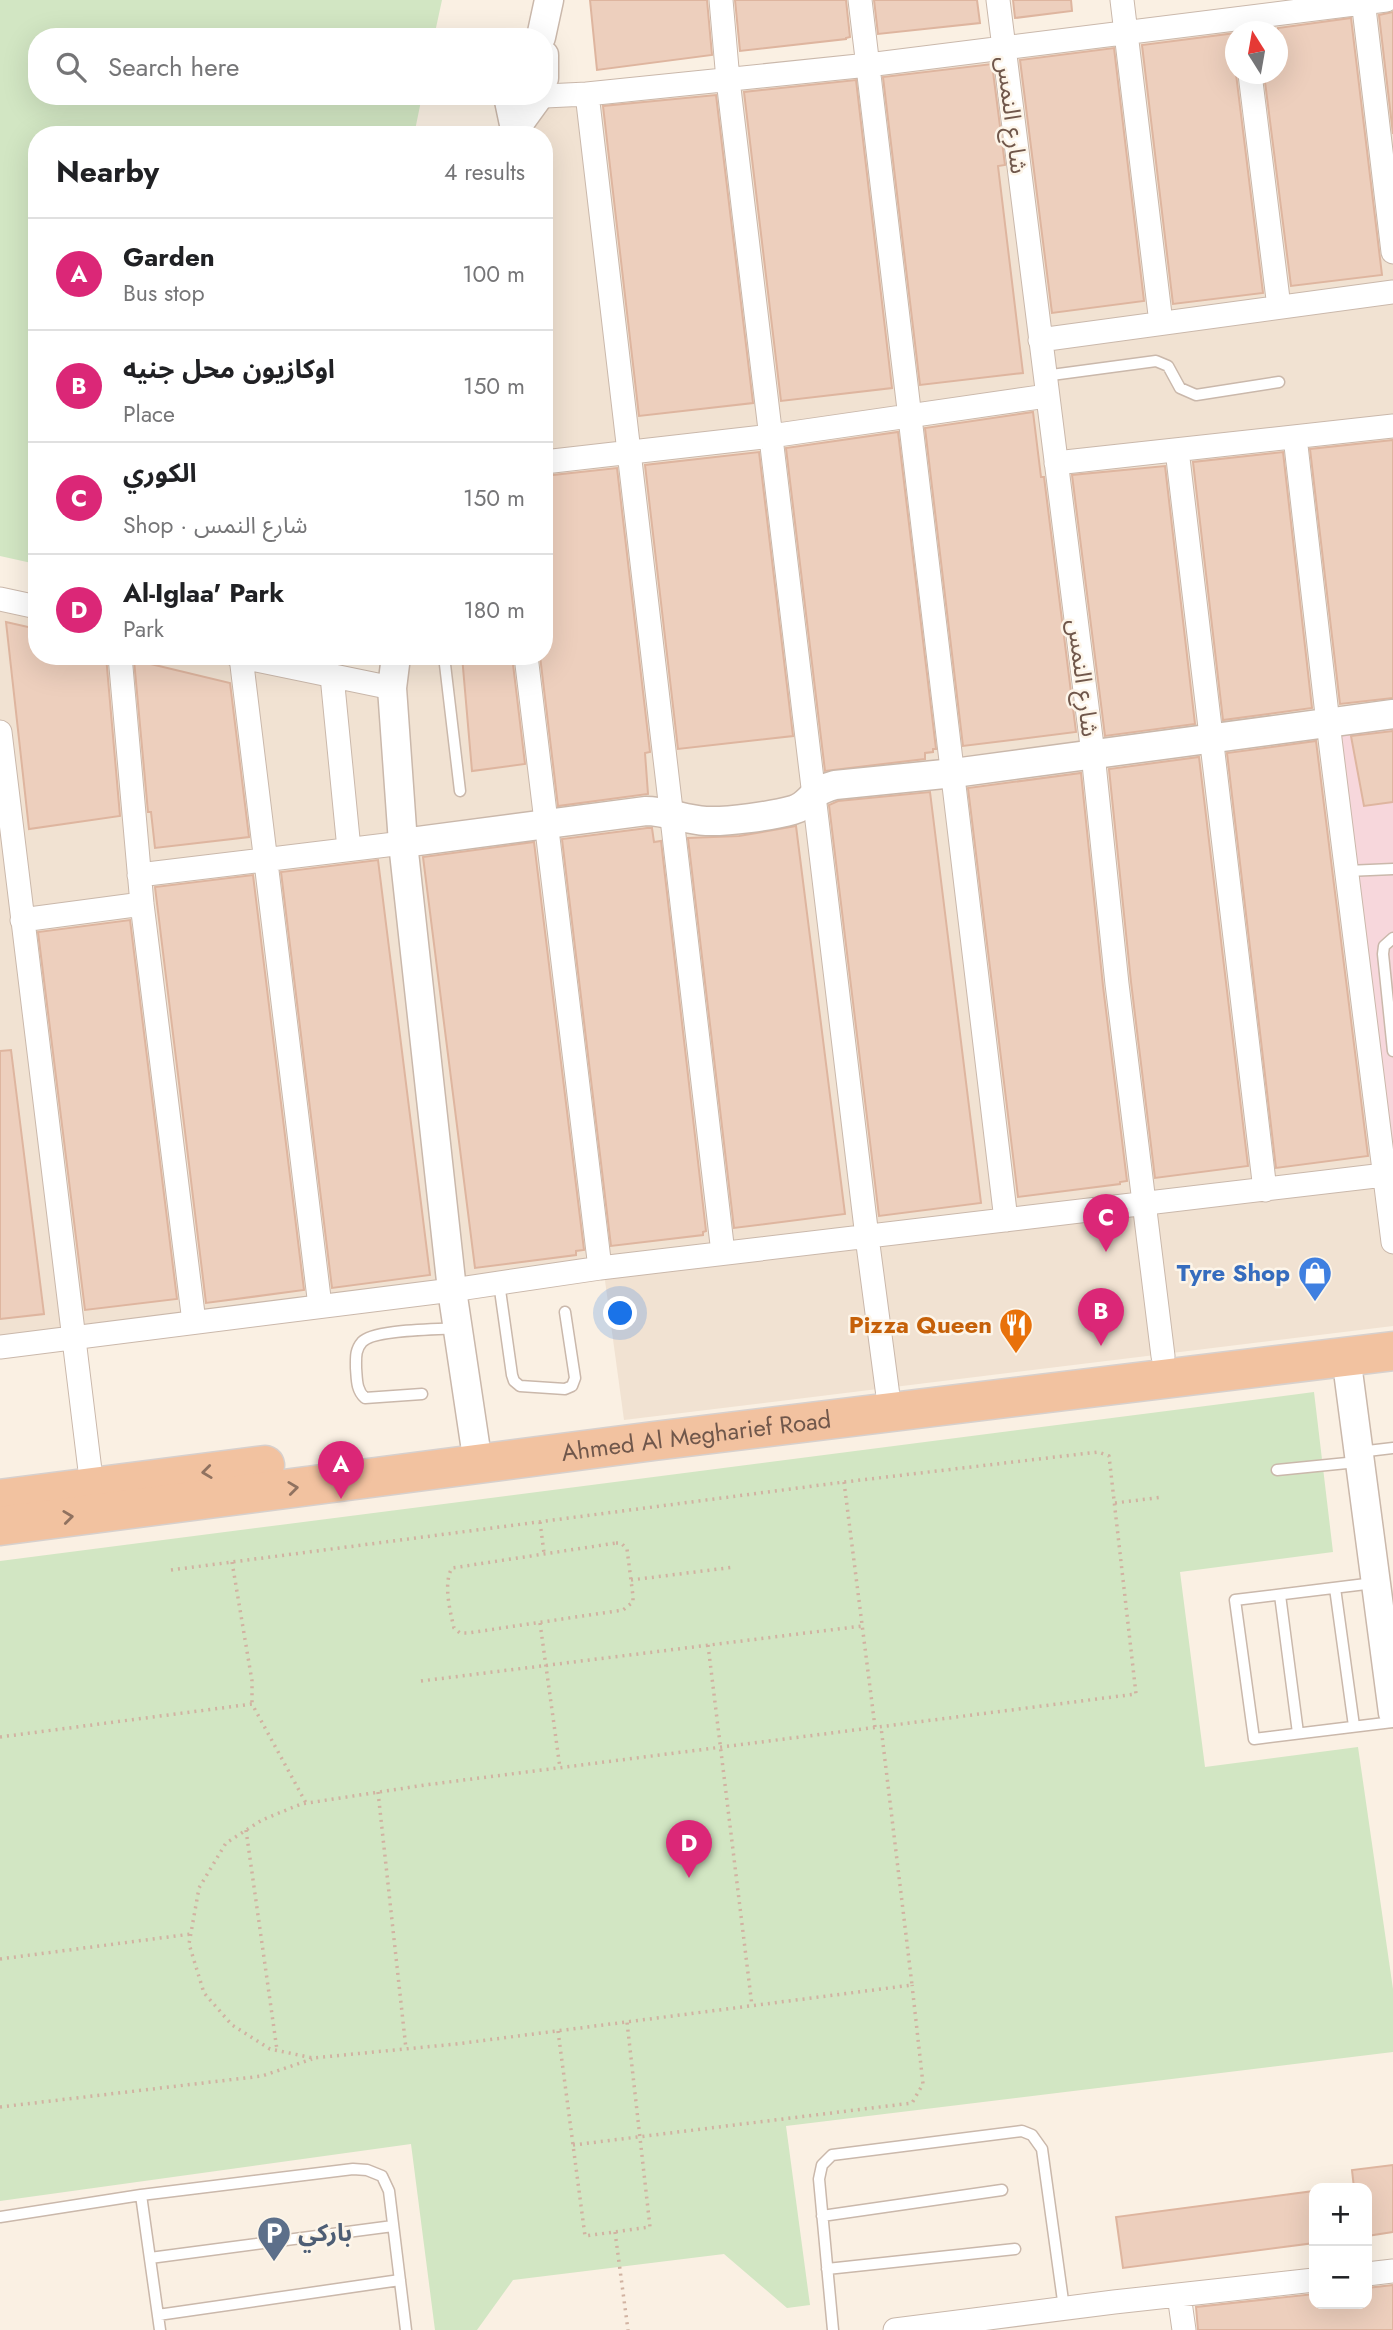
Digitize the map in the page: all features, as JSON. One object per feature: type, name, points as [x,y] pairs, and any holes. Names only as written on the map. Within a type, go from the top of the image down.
[{"type":"highway","name":"Ahmed Al Megharief Road","points":[[0,1526],[476,1452],[1163,1356],[1393,1328]]},
{"type":"highway","name":"Ahmed Al Megharief Road","points":[[0,1499],[92,1487],[476,1452],[1393,1351]]},
{"type":"street","points":[[545,28],[549,0]]},
{"type":"street","points":[[721,0],[728,80],[888,1396]]},
{"type":"street","points":[[860,0],[1006,1220]]},
{"type":"street","name":"شارع النمس","points":[[998,0],[1093,754],[1163,1356]]},
{"type":"street","points":[[1122,0],[1161,323]]},
{"type":"street","points":[[553,76],[579,94],[868,65],[1386,0]]},
{"type":"street","points":[[1363,1],[1393,252]]},
{"type":"street","points":[[1251,84],[1279,307]]},
{"type":"street","points":[[579,94],[628,452],[723,1254]]},
{"type":"street","points":[[510,105],[513,126]]},
{"type":"street","points":[[516,126],[524,105]]},
{"type":"street","points":[[1040,340],[1393,292]]},
{"type":"street","points":[[553,461],[771,436],[910,416],[1046,386]]},
{"type":"street","points":[[1056,463],[1393,426]]},
{"type":"street","points":[[1295,437],[1393,1242]]},
{"type":"street","points":[[1177,450],[1265,1190]]},
{"type":"street","points":[[0,599],[28,605]]},
{"type":"street","points":[[121,665],[142,904],[194,1322]]},
{"type":"street","points":[[240,665],[320,1306]]},
{"type":"street","points":[[278,665],[392,688]]},
{"type":"street","points":[[395,665],[392,688],[404,843],[452,1290],[476,1452]]},
{"type":"street","points":[[527,665],[600,1269]]},
{"type":"street","points":[[332,676],[349,849]]},
{"type":"street","points":[[139,875],[546,826],[646,811],[705,821],[728,820],[793,811],[805,806],[815,794],[835,785],[954,773],[1393,714]]},
{"type":"street","points":[[0,733],[7,857],[22,920],[92,1487]]},
{"type":"street","points":[[22,920],[142,904]]},
{"type":"street","points":[[0,1346],[600,1269],[1384,1175]]},
{"type":"street","points":[[1346,1356],[1393,1713]]},
{"type":"street","points":[[1372,2273],[1393,2271]]},
{"type":"street","points":[[895,2330],[1021,2322],[1064,2308],[1309,2281]]},
{"type":"street","points":[[1179,2295],[1184,2330]]},
{"type":"lane","points":[[1046,386],[1156,361],[1168,366],[1180,388],[1196,396],[1279,382]]},
{"type":"lane","points":[[445,665],[460,791]]},
{"type":"lane","points":[[1347,871],[1393,869]]},
{"type":"lane","points":[[1393,938],[1387,941],[1383,954],[1393,1051]]},
{"type":"lane","points":[[499,1283],[512,1375],[520,1386],[565,1389],[572,1385],[575,1378],[565,1311]]},
{"type":"lane","points":[[422,1394],[365,1398],[360,1394],[356,1354],[361,1344],[373,1335],[458,1328]]},
{"type":"lane","points":[[1277,1471],[1360,1457],[1393,1448]]},
{"type":"lane","points":[[1376,1583],[1235,1600],[1254,1739],[1393,1722]]},
{"type":"lane","points":[[1335,1588],[1354,1726]]},
{"type":"lane","points":[[1280,1595],[1298,1733]]},
{"type":"lane","points":[[833,2330],[819,2179],[822,2165],[832,2155],[1022,2131],[1032,2135],[1042,2148],[1064,2308]]},
{"type":"lane","points":[[0,2217],[141,2195],[353,2169],[367,2170],[382,2176],[387,2182],[406,2330]]},
{"type":"lane","points":[[822,2216],[1002,2190]]},
{"type":"lane","points":[[141,2195],[160,2330]]},
{"type":"lane","points":[[150,2258],[393,2226]]},
{"type":"lane","points":[[827,2269],[1015,2249]]},
{"type":"lane","points":[[158,2315],[400,2280]]},
{"type":"path","points":[[171,1570],[844,1482],[1098,1452],[1110,1456],[1136,1694],[306,1803],[262,1820],[226,1843],[199,1888],[189,1944],[204,1993],[232,2025],[270,2049],[313,2058]]},
{"type":"path","points":[[844,1482],[875,1727]]},
{"type":"path","points":[[1115,1503],[1163,1497]]},
{"type":"path","points":[[540,1522],[544,1553]]},
{"type":"path","points":[[621,1543],[627,1549],[633,1602],[622,1610],[468,1633],[457,1632],[453,1624],[448,1574],[452,1568],[544,1553],[621,1543]]},
{"type":"path","points":[[232,1562],[252,1681],[252,1704],[306,1803]]},
{"type":"path","points":[[631,1580],[735,1567]]},
{"type":"path","points":[[540,1623],[560,1768]]},
{"type":"path","points":[[421,1681],[862,1626]]},
{"type":"path","points":[[708,1645],[752,2006]]},
{"type":"path","points":[[0,1737],[252,1704]]},
{"type":"path","points":[[573,2145],[912,2103],[923,2084],[881,1727]]},
{"type":"path","points":[[378,1792],[406,2049]]},
{"type":"path","points":[[246,1830],[277,2050]]},
{"type":"path","points":[[0,1959],[191,1934]]},
{"type":"path","points":[[0,2107],[262,2076],[313,2058],[558,2031],[912,1985]]},
{"type":"path","points":[[558,2031],[585,2235],[615,2232],[650,2227],[627,2022]]},
{"type":"path","points":[[615,2232],[628,2330]]},
{"type":"shaded area","points":[[1393,0],[1393,713],[1327,724],[1393,1248],[1393,1326],[624,1420],[603,1266],[452,1289],[0,1343],[0,603],[28,609],[28,665],[286,665],[392,688],[396,665],[553,665],[553,126],[520,126],[535,105],[553,105],[553,97]]},
{"type":"shaded area","points":[[1393,724],[1393,1156],[1341,731]]},
{"type":"green space","points":[[0,0],[442,0],[436,28],[28,28],[28,105],[420,105],[416,126],[28,126],[28,562],[0,556]]},
{"type":"green space","points":[[1314,1392],[1333,1552],[1180,1572],[1205,1767],[1358,1747],[1393,1989],[1393,2052],[786,2126],[810,2305],[787,2308],[724,2254],[513,2280],[477,2330],[435,2330],[411,2144],[0,2201],[0,1561]]},
{"type":"building","points":[[590,0],[707,0],[712,55],[597,70]]},
{"type":"building","points":[[735,0],[846,0],[850,37],[740,51]]},
{"type":"building","points":[[874,0],[977,0],[980,23],[878,34]]},
{"type":"building","points":[[1013,0],[1071,0],[1072,11],[1015,18]]},
{"type":"building","points":[[1393,12],[1393,134],[1379,15]]},
{"type":"building","points":[[1351,18],[1382,275],[1291,286],[1265,84],[1288,84],[1288,27]]},
{"type":"building","points":[[1225,34],[1225,84],[1237,84],[1263,293],[1173,304],[1142,45]]},
{"type":"building","points":[[1114,48],[1144,301],[1052,313],[1020,60]]},
{"type":"building","points":[[992,64],[1005,165],[998,166],[1023,373],[920,385],[883,77]]},
{"type":"building","points":[[856,80],[892,388],[781,401],[744,92]]},
{"type":"building","points":[[716,95],[753,403],[639,416],[603,106]]},
{"type":"building","points":[[1033,412],[1041,477],[1044,477],[1076,732],[963,746],[925,428]]},
{"type":"building","points":[[898,432],[936,749],[925,753],[925,759],[825,771],[786,448]]},
{"type":"building","points":[[1393,440],[1393,698],[1340,704],[1310,449]]},
{"type":"building","points":[[759,452],[793,736],[678,749],[645,465]]},
{"type":"building","points":[[1283,452],[1312,708],[1223,720],[1193,462]]},
{"type":"building","points":[[1165,466],[1195,724],[1105,736],[1072,475]]},
{"type":"building","points":[[617,468],[650,752],[645,753],[648,794],[558,806],[541,665],[553,665],[553,475]]},
{"type":"building","points":[[6,622],[28,627],[28,665],[107,665],[120,816],[29,829]]},
{"type":"building","points":[[134,665],[155,665],[230,683],[249,837],[155,848],[151,812],[148,812]]},
{"type":"building","points":[[463,665],[513,665],[525,764],[472,771]]},
{"type":"building","points":[[1393,731],[1393,802],[1364,806],[1351,736]]},
{"type":"building","points":[[1316,741],[1368,1156],[1276,1168],[1227,753]]},
{"type":"building","points":[[1199,757],[1248,1166],[1155,1178],[1109,769]]},
{"type":"building","points":[[1081,773],[1127,1181],[1018,1197],[968,788]]},
{"type":"building","points":[[930,792],[981,1203],[879,1216],[829,805],[838,801]]},
{"type":"building","points":[[796,826],[845,1214],[734,1228],[688,838],[739,836]]},
{"type":"building","points":[[652,828],[654,842],[661,841],[706,1231],[703,1235],[611,1246],[562,839]]},
{"type":"building","points":[[534,842],[584,1250],[576,1251],[576,1255],[475,1268],[423,857]]},
{"type":"building","points":[[378,860],[430,1275],[332,1288],[281,872]]},
{"type":"building","points":[[253,875],[304,1290],[206,1303],[155,887]]},
{"type":"building","points":[[130,920],[177,1299],[85,1310],[38,932]]},
{"type":"building","points":[[11,1050],[44,1314],[0,1319],[0,1051]]},
{"type":"building","points":[[1393,2165],[1393,2232],[1372,2235],[1372,2183],[1353,2183],[1352,2170]]},
{"type":"building","points":[[1309,2192],[1309,2244],[1123,2268],[1116,2217]]},
{"type":"building","points":[[1393,2285],[1393,2330],[1198,2330],[1196,2307],[1309,2295],[1309,2309],[1372,2309],[1372,2287]]},
{"type":"place","name":"الكوري","points":[[1106,1252]]},
{"type":"place","name":"Tyre Shop","points":[[1315,1303]]},
{"type":"place","name":"اوكازيون محل جنيه","points":[[1101,1346]]},
{"type":"place","name":"Pizza Queen","points":[[1016,1355]]},
{"type":"place","name":"Garden","points":[[341,1499]]},
{"type":"place","name":"Al-Iglaa' Park","points":[[689,1878]]},
{"type":"place","name":"باركي","points":[[274,2263]]}]
